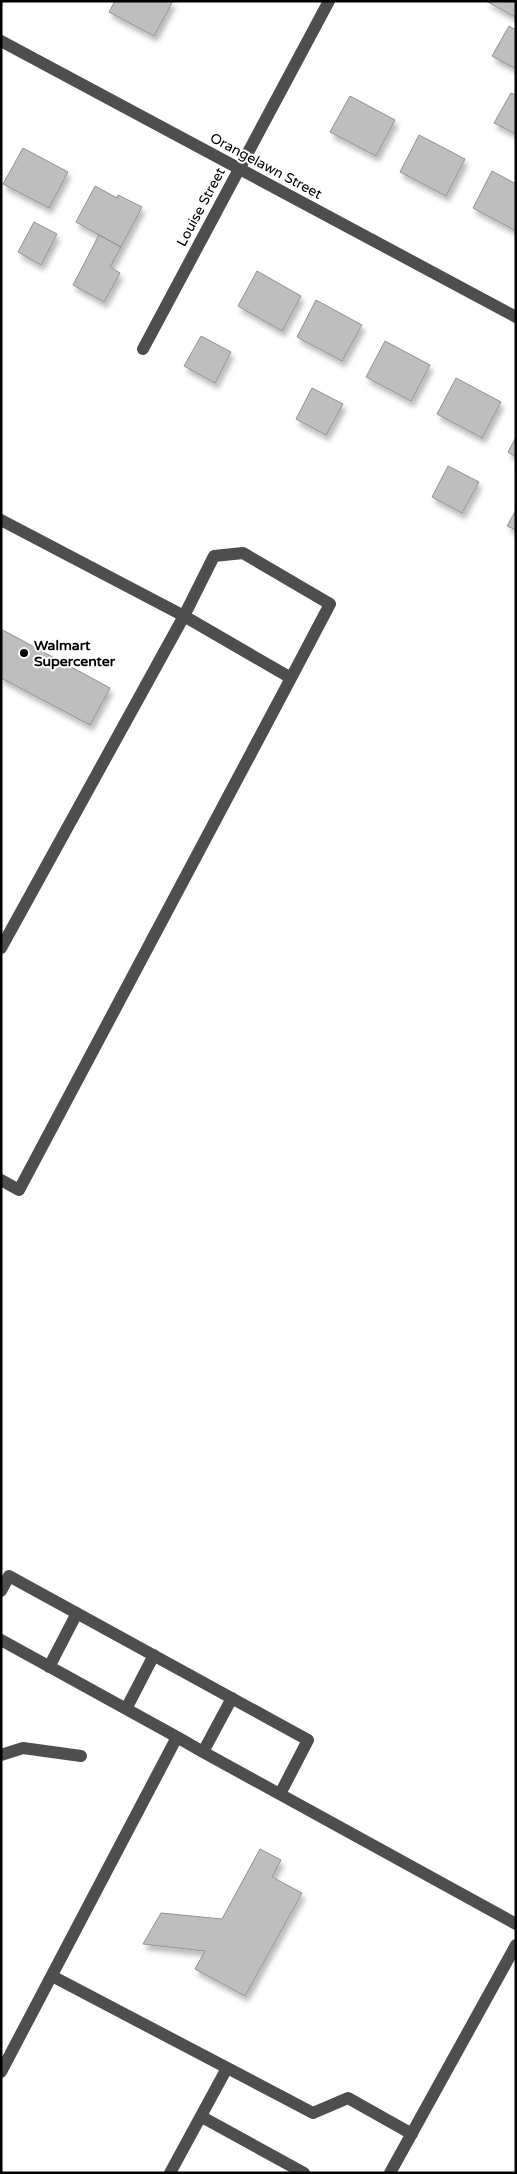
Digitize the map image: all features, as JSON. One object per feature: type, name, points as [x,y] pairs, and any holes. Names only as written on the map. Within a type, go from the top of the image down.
[{"type":"street","name":"Louise Street","points":[[143,349],[329,1]]},
{"type":"street","name":"Orangelawn Street","points":[[1,41],[516,317]]},
{"type":"street","points":[[1,520],[184,616],[291,678]]},
{"type":"street","points":[[1,948],[184,616],[214,556],[243,553],[330,604],[20,1190],[1,1180]]},
{"type":"street","points":[[1,1591],[9,1576],[308,1740],[280,1794]]},
{"type":"street","points":[[49,1667],[77,1613]]},
{"type":"street","points":[[1,1640],[516,1924]]},
{"type":"street","points":[[126,1709],[154,1655]]},
{"type":"street","points":[[203,1752],[232,1698]]},
{"type":"street","points":[[1,2072],[177,1737]]},
{"type":"street","points":[[1,1755],[23,1748],[81,1756]]},
{"type":"street","points":[[390,2173],[516,1945]]},
{"type":"street","points":[[52,1976],[313,2113],[348,2098],[412,2134]]},
{"type":"street","points":[[170,2173],[227,2068]]},
{"type":"street","points":[[202,2117],[304,2173]]},
{"type":"building","points":[[115,1],[173,1],[154,36],[109,12]]},
{"type":"building","points":[[486,1],[516,1],[516,16],[515,17]]},
{"type":"building","points":[[509,26],[516,30],[516,69],[492,56]]},
{"type":"building","points":[[511,93],[516,95],[516,134],[494,123]]},
{"type":"building","points":[[350,96],[395,120],[376,156],[330,132]]},
{"type":"building","points":[[419,135],[465,159],[446,196],[400,172]]},
{"type":"building","points":[[23,148],[68,172],[49,208],[3,184]]},
{"type":"building","points":[[492,171],[516,184],[516,231],[473,208]]},
{"type":"building","points":[[95,186],[117,198],[118,195],[142,207],[121,247],[76,222]]},
{"type":"building","points":[[34,222],[57,234],[41,265],[18,252]]},
{"type":"building","points":[[99,235],[121,247],[110,267],[120,273],[104,302],[73,285]]},
{"type":"building","points":[[257,271],[301,296],[282,331],[238,306]]},
{"type":"building","points":[[316,300],[362,325],[342,361],[297,337]]},
{"type":"building","points":[[201,336],[231,352],[215,383],[184,366]]},
{"type":"building","points":[[385,341],[430,365],[411,401],[366,377]]},
{"type":"building","points":[[456,378],[501,402],[482,438],[437,414]]},
{"type":"building","points":[[312,388],[343,404],[326,435],[296,419]]},
{"type":"building","points":[[516,437],[516,457],[508,452]]},
{"type":"building","points":[[448,466],[479,482],[462,513],[432,497]]},
{"type":"building","points":[[516,510],[516,530],[507,526]]},
{"type":"building","name":"Walmart Supercenter","points":[[1,629],[110,688],[90,725],[1,678]]},
{"type":"building","points":[[260,1849],[281,1860],[272,1877],[302,1893],[245,1996],[195,1969],[205,1951],[143,1944],[161,1913],[222,1919]]},
{"type":"place","name":"Walmart Supercenter","points":[[24,653]]}]
